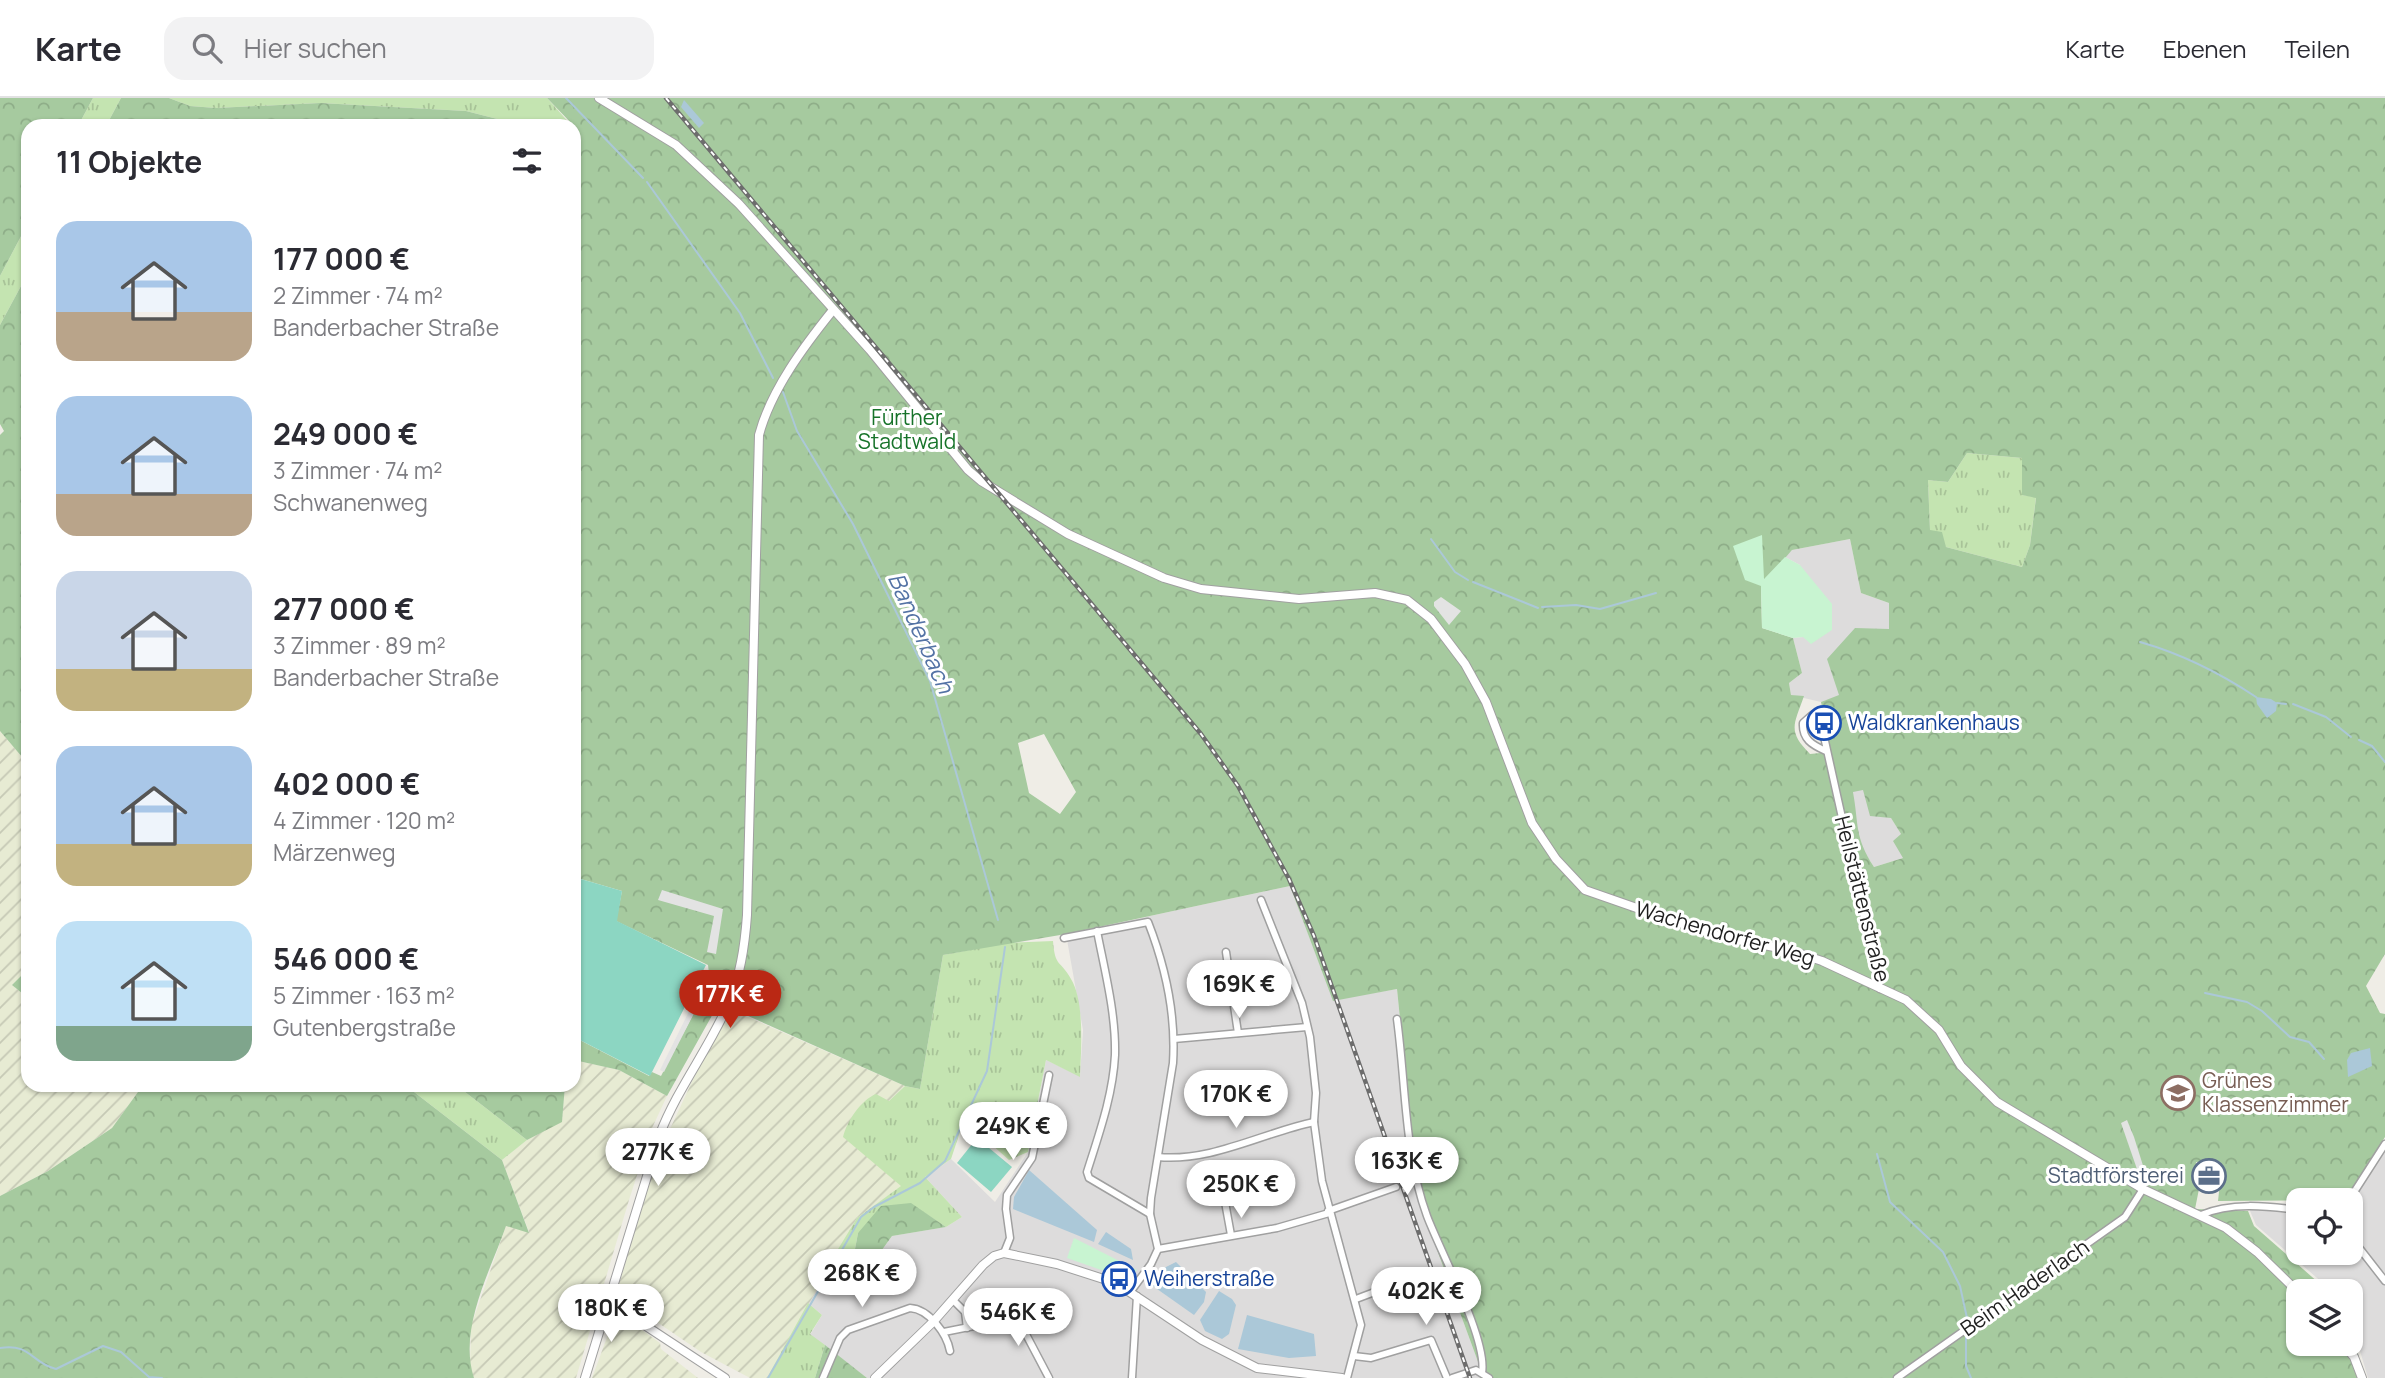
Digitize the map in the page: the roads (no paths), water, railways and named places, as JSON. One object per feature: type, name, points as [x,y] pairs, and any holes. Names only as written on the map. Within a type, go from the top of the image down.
[{"type":"street","name":"Wachendorfer Weg","points":[[599,98],[660,135],[697,163],[769,236],[891,374],[968,470],[1003,497],[1068,534],[1164,578],[1201,589],[1299,599],[1366,593],[1391,594],[1420,609],[1465,664],[1486,702],[1529,815],[1541,839],[1585,890],[1717,936],[1789,950],[1822,961],[1880,989]]},
{"type":"street","points":[[585,1378],[668,1114],[720,1019],[737,978],[745,943],[747,915],[760,435],[775,396],[833,310]]},
{"type":"street","name":"Heilstättenstraße","points":[[1826,751],[1807,740],[1802,732],[1803,723],[1812,716],[1819,715],[1880,989],[1906,1000],[1925,1015],[1939,1030],[1961,1066],[1997,1102],[2143,1189],[2226,1228],[2257,1252],[2286,1280]]},
{"type":"street","points":[[875,1378],[933,1322],[983,1265],[993,1256],[1004,1253],[1087,1273],[1134,1292],[1202,1340],[1274,1375],[1345,1378],[1354,1356],[1361,1325],[1356,1299],[1329,1212],[1314,1122],[1315,1071],[1307,1027],[1299,995],[1261,900]]},
{"type":"street","points":[[1064,938],[1148,922],[1162,961],[1174,1039],[1168,1107],[1150,1214],[1158,1249],[1134,1292],[1132,1378]]},
{"type":"street","points":[[1097,931],[1114,1019],[1115,1057],[1110,1092],[1087,1172],[1089,1178],[1150,1214]]},
{"type":"street","points":[[1226,952],[1238,1033]]},
{"type":"street","points":[[1397,1019],[1404,1108],[1418,1183],[1427,1216],[1466,1310],[1483,1360],[1482,1373]]},
{"type":"street","points":[[1174,1039],[1307,1027]]},
{"type":"street","points":[[1004,1253],[1010,1238],[1007,1195],[1032,1158],[1049,1075]]},
{"type":"street","points":[[1158,1157],[1190,1157],[1217,1152],[1248,1139],[1314,1122]]},
{"type":"street","points":[[2357,1188],[2385,1144]]},
{"type":"street","points":[[1158,1249],[1277,1228],[1396,1187]]},
{"type":"street","name":"Beim Haderlach","points":[[1897,1378],[2125,1217],[2143,1189]]},
{"type":"street","points":[[1225,1202],[1231,1235]]},
{"type":"street","points":[[2201,1215],[2217,1209],[2244,1207],[2286,1209]]},
{"type":"street","points":[[2363,1253],[2385,1281]]},
{"type":"street","points":[[1356,1299],[1417,1276]]},
{"type":"street","points":[[953,1300],[965,1312],[984,1324]]},
{"type":"street","points":[[608,1301],[725,1378]]},
{"type":"street","points":[[823,1378],[840,1338],[855,1327],[910,1308],[915,1308],[944,1332],[950,1351]]},
{"type":"street","points":[[965,1312],[967,1328]]},
{"type":"street","points":[[944,1332],[1014,1319],[1019,1321],[1049,1378]]},
{"type":"street","points":[[1354,1356],[1371,1358],[1431,1340],[1449,1378],[1476,1370],[1489,1378]]},
{"type":"street","points":[[2353,1356],[2362,1378]]},
{"type":"water","points":[[684,100],[704,123],[699,128],[681,107]]},
{"type":"water","points":[[2256,697],[2271,699],[2277,703],[2276,711],[2267,718],[2257,704]]},
{"type":"water","points":[[2370,1048],[2372,1066],[2348,1077],[2347,1060],[2351,1053]]},
{"type":"water","points":[[1029,1170],[1097,1230],[1094,1242],[1013,1209],[1014,1197]]},
{"type":"water","points":[[1106,1232],[1131,1249],[1133,1260],[1098,1244]]},
{"type":"water","points":[[1176,1262],[1206,1292],[1204,1302],[1194,1315],[1150,1284],[1162,1269]]},
{"type":"water","points":[[1219,1291],[1236,1305],[1229,1334],[1222,1339],[1205,1331],[1200,1320]]},
{"type":"water","points":[[1247,1315],[1314,1334],[1316,1356],[1289,1358],[1238,1349]]},
{"type":"waterway","name":"Banderbach","points":[[566,98],[643,178]]},
{"type":"waterway","name":"Banderbach","points":[[647,182],[740,313],[773,378]]},
{"type":"waterway","name":"Banderbach","points":[[783,392],[797,431],[853,524],[930,681],[998,920]]},
{"type":"waterway","points":[[1431,539],[1455,572],[1468,580]]},
{"type":"waterway","points":[[1473,582],[1538,608]]},
{"type":"waterway","points":[[1542,607],[1576,605],[1600,609],[1656,593]]},
{"type":"waterway","points":[[2140,642],[2200,665],[2256,697]]},
{"type":"waterway","points":[[2277,703],[2286,704]]},
{"type":"waterway","points":[[2293,704],[2326,717],[2351,737]]},
{"type":"waterway","points":[[2359,740],[2372,746],[2385,762]]},
{"type":"waterway","name":"Banderbach","points":[[768,1378],[861,1217],[874,1207],[920,1183],[945,1161],[987,1071],[1005,947]]},
{"type":"waterway","points":[[2205,993],[2247,1002],[2262,1011],[2290,1037],[2309,1042],[2324,1059]]},
{"type":"waterway","points":[[1877,1154],[1890,1202],[1943,1252],[1960,1286],[1967,1318]]},
{"type":"waterway","points":[[1966,1335],[1966,1366],[1971,1378]]},
{"type":"waterway","points":[[0,1348],[18,1348],[56,1369],[103,1346],[121,1352],[149,1377],[162,1378]]},
{"type":"railway","points":[[666,98],[1201,734],[1238,786],[1289,879],[1314,936],[1470,1378]]},
{"type":"place","name":"Waldkrankenhaus","points":[[1824,723]]},
{"type":"place","name":"Grünes Klassenzimmer","points":[[2178,1093]]},
{"type":"place","name":"Stadtförsterei","points":[[2209,1176]]},
{"type":"place","name":"Weiherstraße","points":[[1119,1279]]},
{"type":"park label","name":"Fürther Stadtwald","points":[[907,430]]}]
